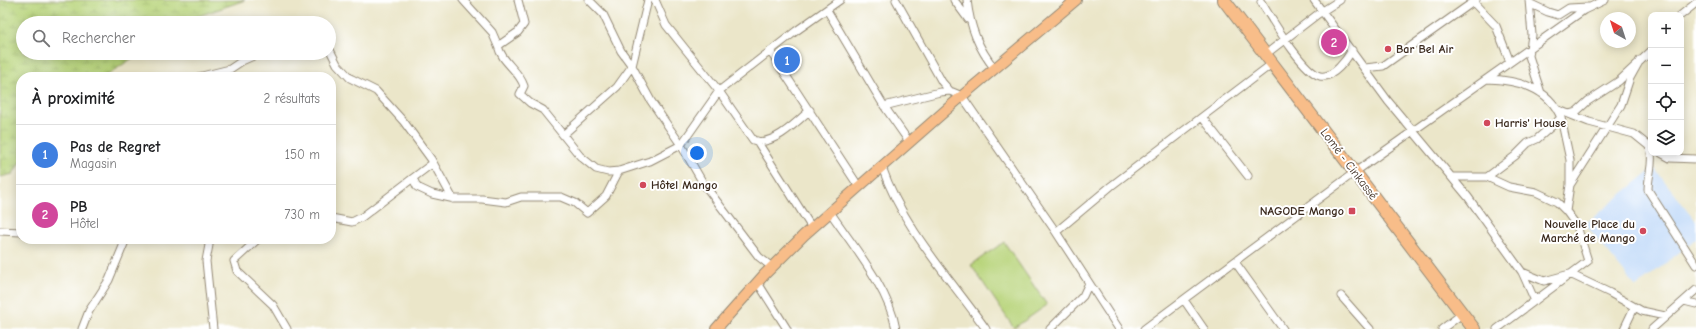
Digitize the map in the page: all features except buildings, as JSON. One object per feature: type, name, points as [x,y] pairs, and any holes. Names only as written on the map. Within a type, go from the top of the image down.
[{"type":"highway","name":"Lomé - Cinkassé","points":[[1224,0],[1462,314],[1470,327]]},
{"type":"main road","points":[[716,329],[772,267],[812,228],[962,96],[1076,0]]},
{"type":"street","points":[[463,0],[492,32],[500,54],[522,80],[524,86],[520,94],[522,98],[543,110],[580,156],[596,169],[601,171],[618,171],[650,161],[681,145],[719,91],[770,51],[840,0]]},
{"type":"street","points":[[498,46],[518,32],[524,24],[518,0]]},
{"type":"street","points":[[589,0],[603,14],[621,51],[632,66],[651,101],[681,145],[703,183],[737,230],[759,257],[772,267]]},
{"type":"street","points":[[563,135],[617,87],[632,66],[648,0]]},
{"type":"street","points":[[655,0],[666,26],[738,116],[745,131],[753,140],[757,141],[812,228]]},
{"type":"street","points":[[896,0],[942,82],[950,91],[962,96],[1056,232],[1119,329]]},
{"type":"street","points":[[954,0],[969,20],[983,54],[996,68]]},
{"type":"street","points":[[967,0],[969,20]]},
{"type":"street","points":[[1314,0],[1388,100],[1415,130],[1452,177],[1522,272],[1535,301]]},
{"type":"street","points":[[1056,232],[1087,204],[1202,117],[1270,59],[1285,39],[1340,0]]},
{"type":"street","points":[[1144,329],[1355,172],[1530,48],[1590,7],[1605,0]]},
{"type":"street","points":[[1365,68],[1383,66],[1475,1],[1496,26],[1510,62]]},
{"type":"street","points":[[1261,2],[1285,39],[1306,66],[1313,72],[1322,76],[1328,75],[1346,60],[1352,50]]},
{"type":"street","points":[[1530,2],[1548,12],[1558,15],[1568,8],[1590,7]]},
{"type":"street","points":[[1530,2],[1532,35],[1530,62],[1541,93]]},
{"type":"street","points":[[1684,13],[1696,3]]},
{"type":"street","points":[[827,10],[884,106],[910,143]]},
{"type":"street","points":[[770,51],[859,187]]},
{"type":"street","points":[[1569,114],[1576,112],[1588,101],[1619,81],[1648,53]]},
{"type":"street","points":[[216,72],[230,68],[244,60]]},
{"type":"street","points":[[335,60],[350,78],[370,88],[381,96],[404,122],[433,163],[453,199]]},
{"type":"street","points":[[1570,185],[1621,105],[1630,78],[1640,60]]},
{"type":"street","points":[[1487,79],[1518,81],[1534,87],[1555,109],[1561,118],[1570,160],[1570,185],[1566,211]]},
{"type":"street","points":[[884,106],[923,95],[950,91]]},
{"type":"street","points":[[1555,109],[1606,127],[1634,134],[1648,147]]},
{"type":"street","points":[[757,141],[783,134],[810,110]]},
{"type":"street","points":[[1202,117],[1248,176]]},
{"type":"street","points":[[1486,177],[1516,156],[1528,143],[1537,139],[1561,118]]},
{"type":"street","points":[[1652,156],[1653,162],[1648,176],[1648,190],[1696,265]]},
{"type":"street","points":[[1666,156],[1670,158],[1696,160]]},
{"type":"street","points":[[336,219],[352,222],[362,217],[433,163]]},
{"type":"street","points":[[882,167],[890,187],[919,237],[946,277],[986,329]]},
{"type":"street","points":[[413,178],[417,187],[432,194],[453,199],[482,199],[506,202],[521,197],[561,197],[576,203],[587,213],[606,196],[618,171]]},
{"type":"street","points":[[1452,177],[1486,177],[1509,187],[1536,192],[1557,202],[1566,211],[1576,226],[1588,261],[1497,329]]},
{"type":"street","points":[[830,212],[885,296],[891,307],[896,329]]},
{"type":"street","points":[[0,231],[16,232]]},
{"type":"street","points":[[82,329],[109,280],[124,244]]},
{"type":"street","points":[[209,244],[206,261],[213,329]]},
{"type":"street","points":[[253,244],[234,261],[236,271],[273,305],[287,329]]},
{"type":"street","points":[[1235,262],[1282,329]]},
{"type":"street","points":[[1522,272],[1544,281],[1570,274],[1610,293],[1634,308],[1665,316]]},
{"type":"street","points":[[758,283],[787,329]]},
{"type":"street","points":[[1050,329],[1083,296],[1089,283]]},
{"type":"street","points":[[1652,329],[1696,290]]},
{"type":"street","points":[[1341,296],[1370,329]]},
{"type":"street","points":[[1184,300],[1204,329]]},
{"type":"street","points":[[1684,301],[1696,304]]},
{"type":"street","points":[[1624,329],[1634,308]]},
{"type":"street","points":[[1442,329],[1462,314]]},
{"type":"shaded area","name":"Nouvelle Place du Marché de Mango","points":[[1654,168],[1696,221],[1696,239],[1636,287],[1585,224]]},
{"type":"green space","points":[[0,0],[245,0],[199,16],[16,16],[16,60],[130,60],[112,72],[16,72],[16,169],[13,174],[0,177]]},
{"type":"green space","points":[[1004,242],[1047,305],[1014,328],[971,265]]},
{"type":"place","name":"PB","points":[[1334,42]]},
{"type":"place","name":"Bar Bel Air","points":[[1388,49]]},
{"type":"place","name":"Pas de Regret","points":[[787,60]]},
{"type":"place","name":"Harris' House","points":[[1487,123]]},
{"type":"place","name":"Hôtel Mango","points":[[643,185]]},
{"type":"place","name":"NAGODE Mango","points":[[1352,211]]},
{"type":"place","name":"Nouvelle Place du Marché de Mango","points":[[1643,231]]}]
